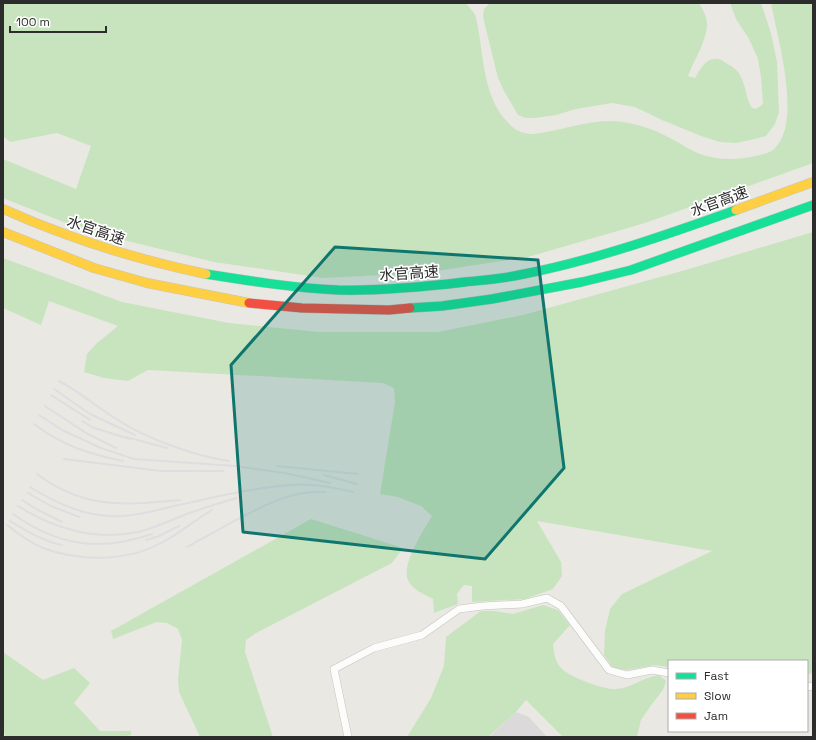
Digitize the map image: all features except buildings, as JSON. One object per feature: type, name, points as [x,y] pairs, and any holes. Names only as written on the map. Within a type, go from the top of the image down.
[{"type":"highway","name":"水官高速","points":[[3,209],[54,231],[100,248],[208,275],[302,287],[346,290],[388,290],[490,280],[535,272],[579,261],[663,236],[813,182]]},
{"type":"highway","points":[[3,232],[94,268],[147,283],[205,295],[252,303],[302,308],[389,310],[492,300],[582,282],[631,270],[813,205]]},
{"type":"street","points":[[348,737],[334,669],[374,648],[422,635],[459,609],[522,604],[547,598],[561,606],[609,670],[627,675],[652,670],[668,673]]},
{"type":"highlighted area","points":[[335,247],[538,260],[564,468],[485,559],[243,532],[231,365]]},
{"type":"shaded area","points":[[516,712],[529,717],[547,737],[489,737]]},
{"type":"green space","points":[[3,3],[466,3],[476,18],[483,63],[490,92],[496,106],[504,118],[515,129],[524,133],[533,134],[593,122],[613,121],[634,124],[655,131],[700,154],[719,158],[738,159],[763,154],[774,149],[782,137],[787,120],[786,79],[771,3],[813,3],[813,163],[645,223],[528,257],[423,273],[323,278],[214,262],[86,231],[3,198],[3,159],[76,189],[91,146],[57,133],[10,142],[3,136]]},
{"type":"green space","points":[[490,3],[699,3],[706,18],[707,27],[702,46],[688,76],[695,78],[707,62],[714,59],[721,60],[734,68],[739,74],[744,84],[750,104],[752,108],[756,109],[763,104],[758,59],[749,39],[736,19],[730,3],[761,3],[771,33],[777,62],[779,112],[775,124],[766,136],[736,143],[720,142],[701,136],[635,107],[612,103],[535,118],[526,118],[518,115],[498,78],[483,17],[484,9]]},
{"type":"green space","points":[[813,232],[813,672],[808,674],[808,660],[668,660],[668,667],[655,665],[627,670],[613,668],[604,655],[605,631],[610,609],[622,594],[712,551],[537,521],[561,562],[562,576],[553,589],[525,599],[472,602],[472,586],[464,585],[457,594],[458,604],[434,613],[433,599],[412,586],[408,580],[407,573],[410,556],[432,516],[421,506],[398,497],[380,494],[395,402],[394,388],[383,383],[148,370],[128,381],[104,378],[84,372],[87,354],[97,343],[118,326],[49,301],[41,325],[3,308],[3,258],[122,302],[229,323],[319,332],[438,332],[523,315],[689,269]]},
{"type":"green space","points":[[311,519],[403,548],[392,563],[256,633],[246,640],[245,652],[273,737],[200,737],[179,692],[178,679],[182,640],[178,629],[167,623],[157,622],[113,639],[111,631]]},
{"type":"green space","points":[[543,605],[558,610],[570,625],[553,644],[554,654],[557,661],[560,667],[567,673],[610,689],[626,687],[659,675],[666,681],[663,690],[641,720],[637,737],[563,737],[526,700],[516,712],[488,737],[407,737],[431,698],[444,666],[446,637],[481,611],[494,611],[513,614]]},
{"type":"green space","points":[[3,652],[43,680],[74,668],[90,683],[74,703],[100,731],[131,731],[131,735],[122,737],[6,737],[3,730]]},
{"type":"railway","points":[[59,381],[118,420],[143,434],[187,451],[229,461]]},
{"type":"railway","points":[[54,389],[90,414],[135,435]]},
{"type":"railway","points":[[51,395],[90,420]]},
{"type":"railway","points":[[45,406],[86,433],[116,448]]},
{"type":"railway","points":[[39,415],[62,430],[101,448],[134,459],[235,466],[285,473],[330,483]]},
{"type":"railway","points":[[82,421],[94,428],[130,439]]},
{"type":"railway","points":[[34,424],[55,438],[76,448],[123,461]]},
{"type":"railway","points":[[126,437],[167,448]]},
{"type":"railway","points":[[64,459],[161,471],[223,471]]},
{"type":"railway","points":[[277,466],[358,474]]},
{"type":"railway","points":[[37,474],[55,486],[72,494],[89,499],[123,503],[180,500]]},
{"type":"railway","points":[[324,475],[357,484]]},
{"type":"railway","points":[[30,487],[54,501],[72,508],[109,516],[137,514],[275,486],[314,485],[353,492]]},
{"type":"railway","points":[[187,547],[268,504],[302,493],[326,492]]},
{"type":"railway","points":[[28,493],[51,506],[79,517]]},
{"type":"railway","points":[[18,506],[61,527],[91,534],[107,535],[138,532],[237,498]]},
{"type":"railway","points":[[22,500],[62,522]]},
{"type":"railway","points":[[7,525],[34,544],[43,548],[73,556],[104,558],[149,549],[163,542],[212,510]]},
{"type":"railway","points":[[13,514],[46,533],[80,543],[115,543],[133,540],[152,534]]},
{"type":"railway","points":[[10,521],[41,538],[62,545]]},
{"type":"railway","points":[[146,540],[159,536],[179,526]]},
{"type":"traffic: fast","points":[[410,308],[442,306],[492,299],[582,282],[631,270],[813,205]]},
{"type":"traffic: fast","points":[[206,274],[288,286],[338,290],[370,290],[433,286],[499,278],[547,269],[601,255],[656,238],[736,210]]},
{"type":"traffic: slow","points":[[736,210],[813,182]]},
{"type":"traffic: slow","points":[[3,209],[78,239],[153,262],[206,274]]},
{"type":"traffic: slow","points":[[3,232],[94,268],[147,283],[249,303]]},
{"type":"traffic: jam","points":[[249,303],[302,308],[389,310],[410,308]]}]
